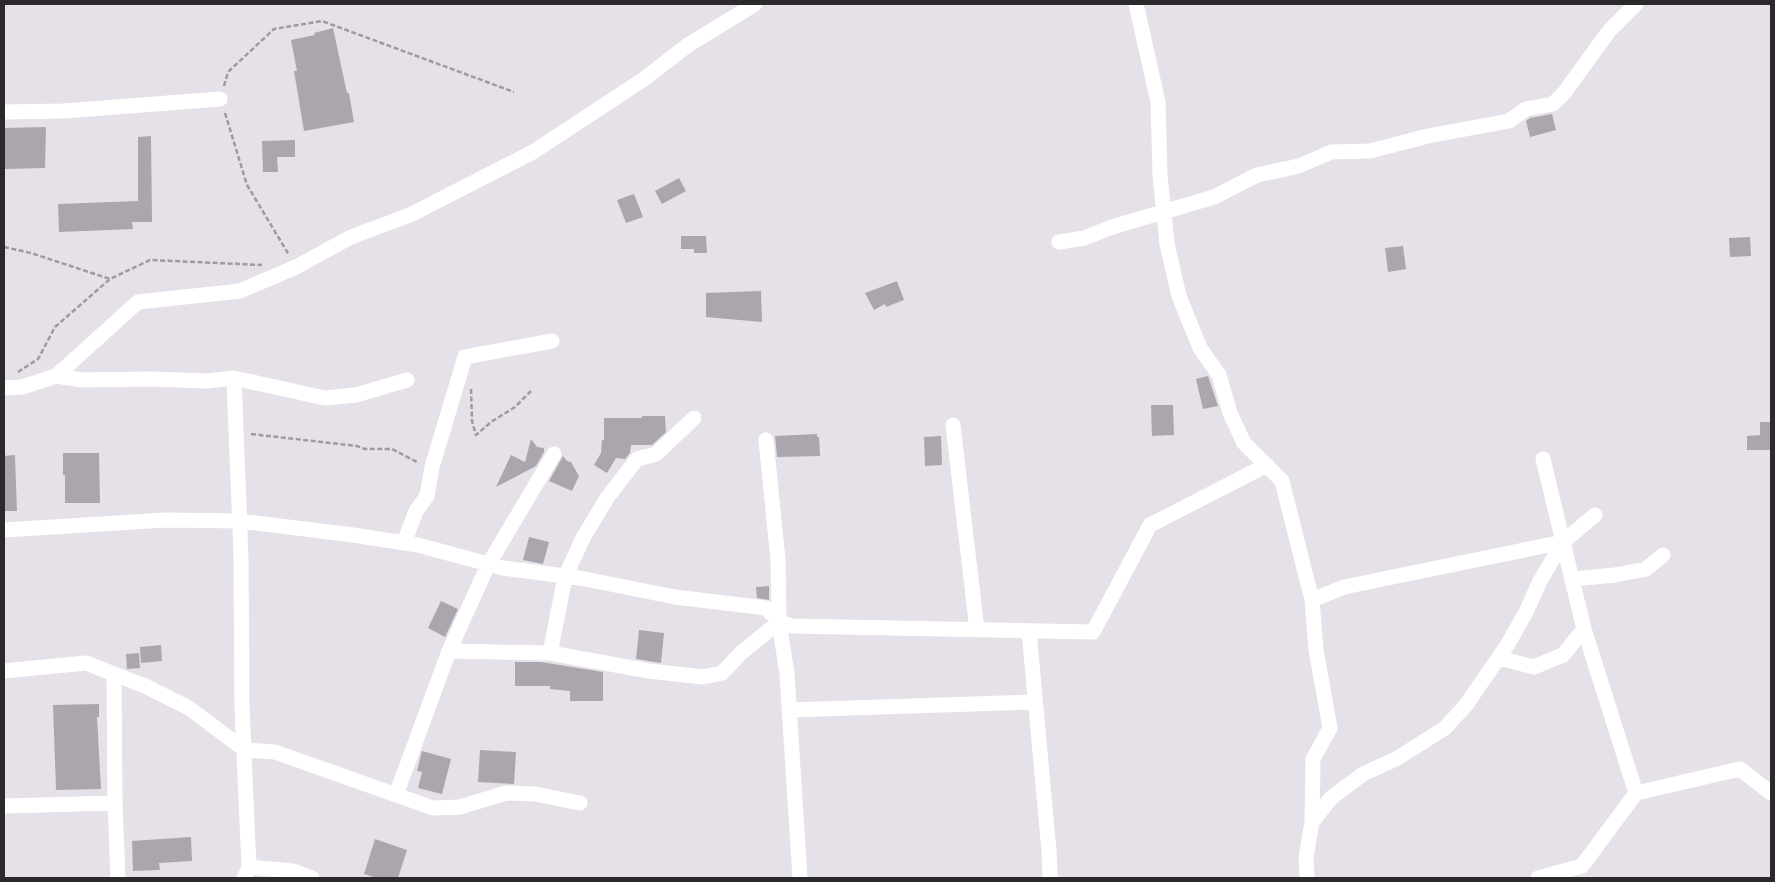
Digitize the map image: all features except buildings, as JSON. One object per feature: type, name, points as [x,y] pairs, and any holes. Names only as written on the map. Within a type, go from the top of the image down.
[{"type":"street","points":[[4,388],[22,387],[56,376],[138,302],[240,291],[296,267],[351,237],[410,215],[533,152],[644,79],[688,45],[755,4]]},
{"type":"street","points":[[1136,4],[1158,102],[1160,175],[1167,244],[1179,296],[1200,348],[1219,374],[1230,413],[1244,443],[1282,480],[1312,600],[1316,650],[1330,728],[1313,759],[1312,822],[1306,857],[1307,878]]},
{"type":"street","points":[[1059,242],[1084,238],[1112,227],[1214,197],[1257,175],[1299,166],[1331,152],[1370,150],[1428,136],[1509,121],[1526,109],[1552,104],[1564,93],[1609,31],[1636,4]]},
{"type":"street","points":[[4,112],[64,111],[220,99]]},
{"type":"street","points":[[404,544],[416,511],[427,496],[432,467],[465,357],[552,341]]},
{"type":"street","points":[[56,376],[82,380],[151,379],[207,381],[234,378],[324,398],[356,395],[407,380]]},
{"type":"street","points":[[234,378],[240,521],[242,707],[245,750],[247,873],[293,871],[312,878]]},
{"type":"street","points":[[550,653],[565,576],[583,538],[607,498],[638,460],[656,454],[694,418]]},
{"type":"street","points":[[953,425],[977,630]]},
{"type":"street","points":[[766,440],[778,560],[779,622],[790,710],[800,878]]},
{"type":"street","points":[[396,795],[449,651],[488,565],[554,454]]},
{"type":"street","points":[[1543,458],[1584,629],[1636,793]]},
{"type":"street","points":[[4,530],[166,520],[240,521],[418,545],[476,560],[488,565],[565,576],[676,597],[766,608],[779,622],[792,626],[1093,632],[1150,525],[1267,465]]},
{"type":"street","points":[[1312,822],[1331,798],[1363,774],[1396,759],[1445,728],[1466,704],[1499,658],[1522,620],[1540,581],[1563,542],[1594,515]]},
{"type":"street","points":[[1312,600],[1344,587],[1563,542]]},
{"type":"street","points":[[1573,579],[1615,575],[1646,569],[1663,556]]},
{"type":"street","points":[[449,651],[550,653],[650,671],[703,677],[722,673],[741,653],[779,622]]},
{"type":"street","points":[[1499,658],[1534,667],[1563,656],[1584,629]]},
{"type":"street","points":[[1029,631],[1050,878]]},
{"type":"street","points":[[4,671],[86,663],[145,686],[189,708],[245,750],[275,752],[433,808],[460,807],[506,793],[535,794],[580,803]]},
{"type":"street","points":[[114,674],[115,803],[118,878]]},
{"type":"street","points":[[790,710],[1035,702]]},
{"type":"street","points":[[1538,878],[1582,866],[1636,793],[1740,769],[1771,793]]},
{"type":"street","points":[[4,806],[115,803]]},
{"type":"path","points":[[296,267],[247,184],[220,99],[228,72],[274,30],[322,21],[514,92]]},
{"type":"path","points":[[4,247],[31,253],[110,279]]},
{"type":"path","points":[[470,386],[472,393],[472,421],[476,435],[491,422],[515,407],[531,391]]},
{"type":"path","points":[[237,432],[357,446],[365,449],[392,449],[421,464],[432,467]]}]
